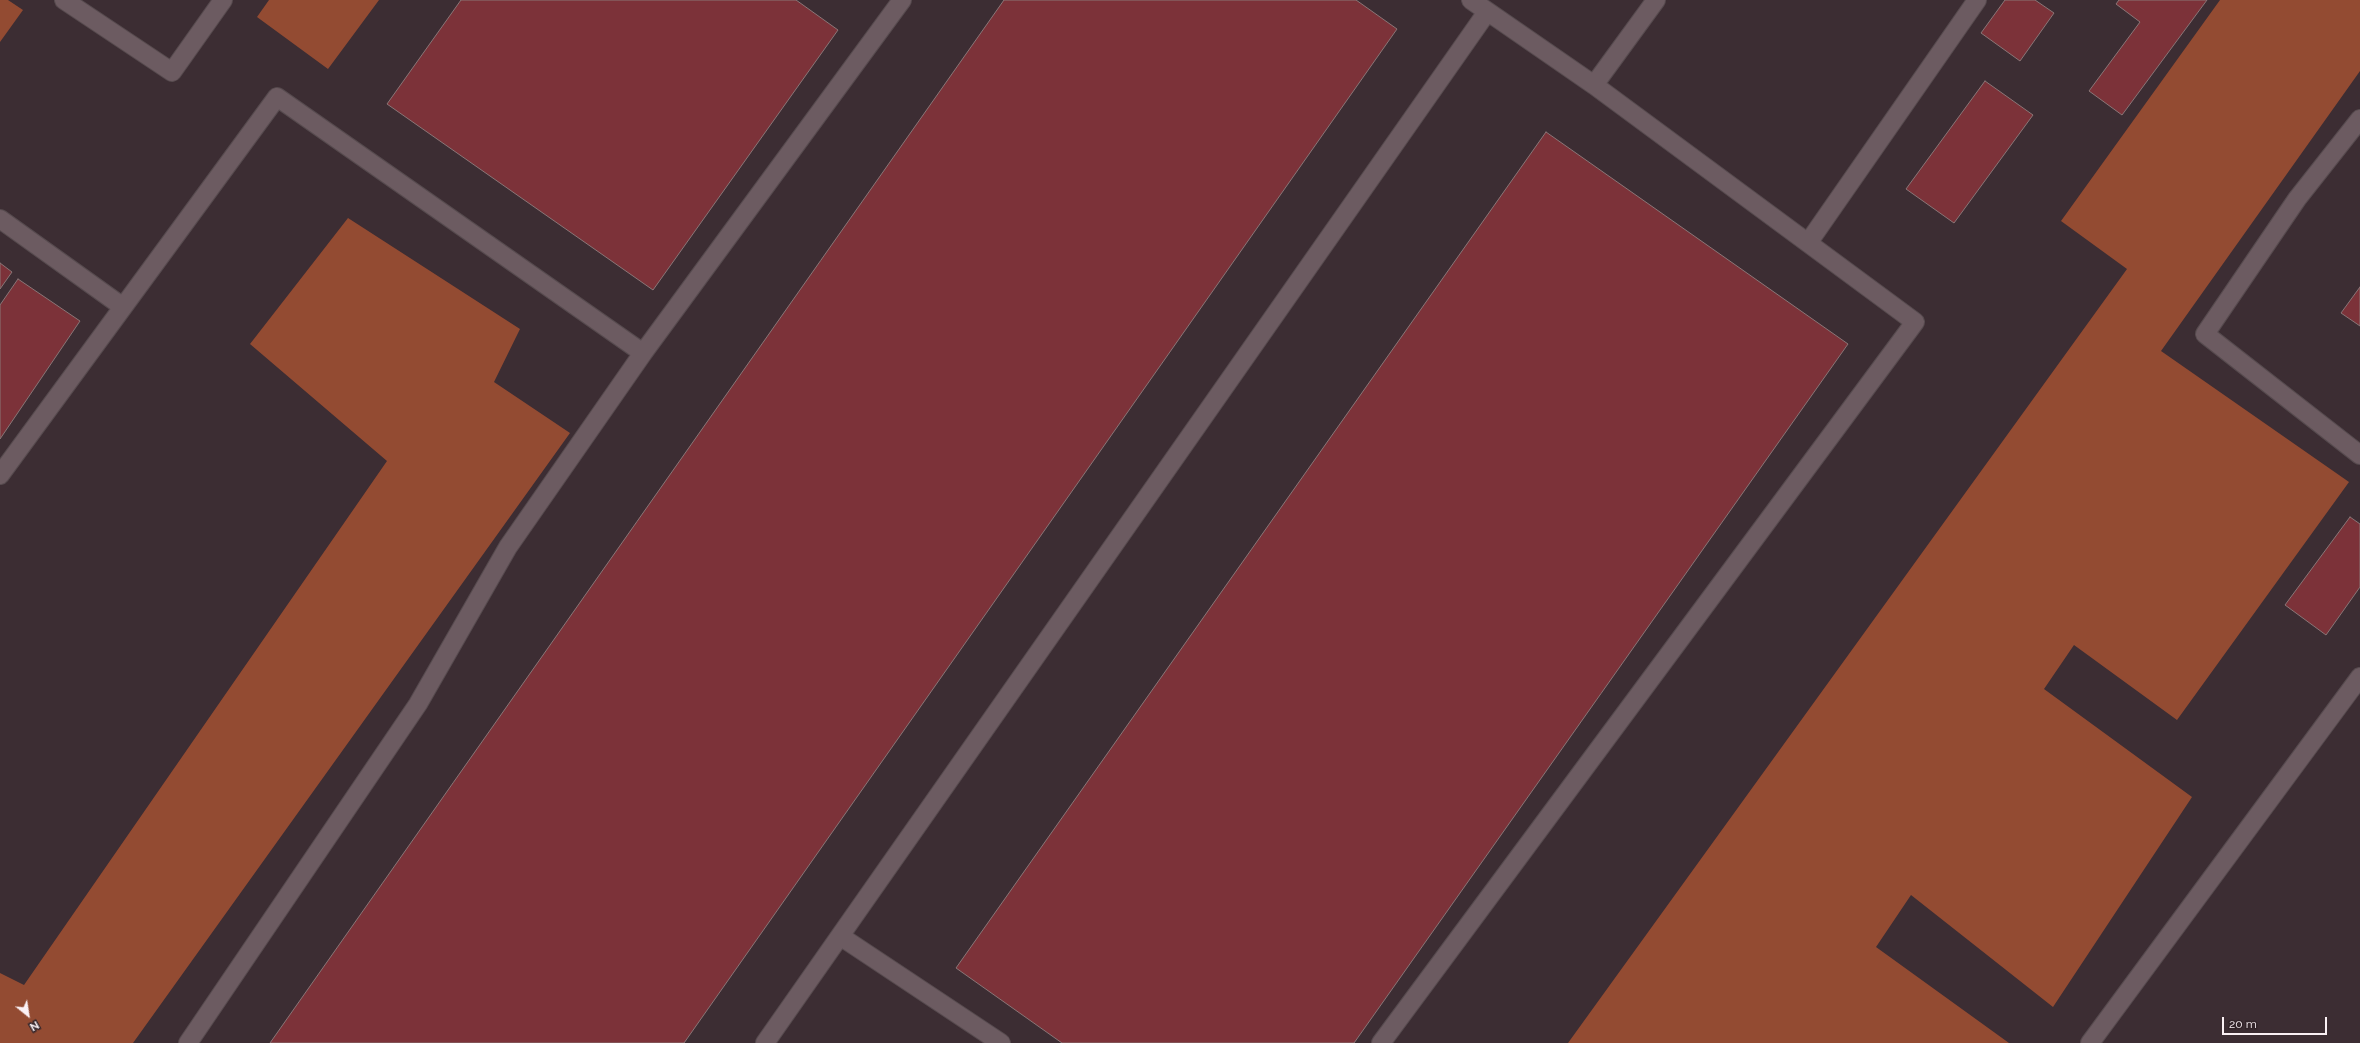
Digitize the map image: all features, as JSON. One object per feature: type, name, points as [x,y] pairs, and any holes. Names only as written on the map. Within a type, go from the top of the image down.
[{"type":"lane","points":[[64,0],[172,72],[222,0]]},
{"type":"lane","points":[[188,1043],[418,704],[508,547],[643,352],[902,0]]},
{"type":"lane","points":[[1381,1043],[1915,322],[1594,85],[1470,0]]},
{"type":"lane","points":[[1594,85],[1656,0]]},
{"type":"lane","points":[[1808,243],[1977,0]]},
{"type":"lane","points":[[765,1043],[1487,12]]},
{"type":"lane","points":[[0,475],[277,97],[643,352]]},
{"type":"lane","points":[[2360,119],[2297,199],[2204,334],[2360,455]]},
{"type":"lane","points":[[0,219],[123,307]]},
{"type":"lane","points":[[2090,1043],[2360,677]]},
{"type":"lane","points":[[840,936],[1001,1043]]},
{"type":"shaded area","points":[[0,0],[8,0],[23,10],[0,42]]},
{"type":"shaded area","points":[[269,0],[379,0],[328,69],[257,17]]},
{"type":"shaded area","points":[[2220,0],[2360,0],[2360,71],[2161,351],[2349,482],[2177,720],[2074,645],[2044,689],[2192,797],[2053,1007],[1911,895],[1876,947],[2009,1043],[1568,1043],[2127,269],[2061,221]]},
{"type":"shaded area","points":[[348,218],[520,329],[494,382],[570,433],[133,1043],[0,1043],[0,973],[24,985],[387,461],[250,344]]},
{"type":"building","points":[[461,0],[796,0],[838,30],[653,290],[387,104]]},
{"type":"building","points":[[1004,0],[1356,0],[1397,29],[684,1043],[270,1043]]},
{"type":"building","points":[[2005,0],[2035,0],[2054,13],[2020,61],[1981,33]]},
{"type":"building","points":[[2119,0],[2207,0],[2122,115],[2089,91],[2140,22],[2116,4]]},
{"type":"building","points":[[1985,81],[2033,115],[1954,223],[1906,189]]},
{"type":"building","points":[[1546,132],[1848,344],[1354,1043],[1062,1043],[956,968]]},
{"type":"building","points":[[0,263],[12,272],[0,289]]},
{"type":"building","points":[[18,279],[80,321],[0,439],[0,305]]},
{"type":"building","points":[[2360,287],[2360,326],[2341,313]]},
{"type":"building","points":[[2350,517],[2360,524],[2360,587],[2326,635],[2285,605]]}]
